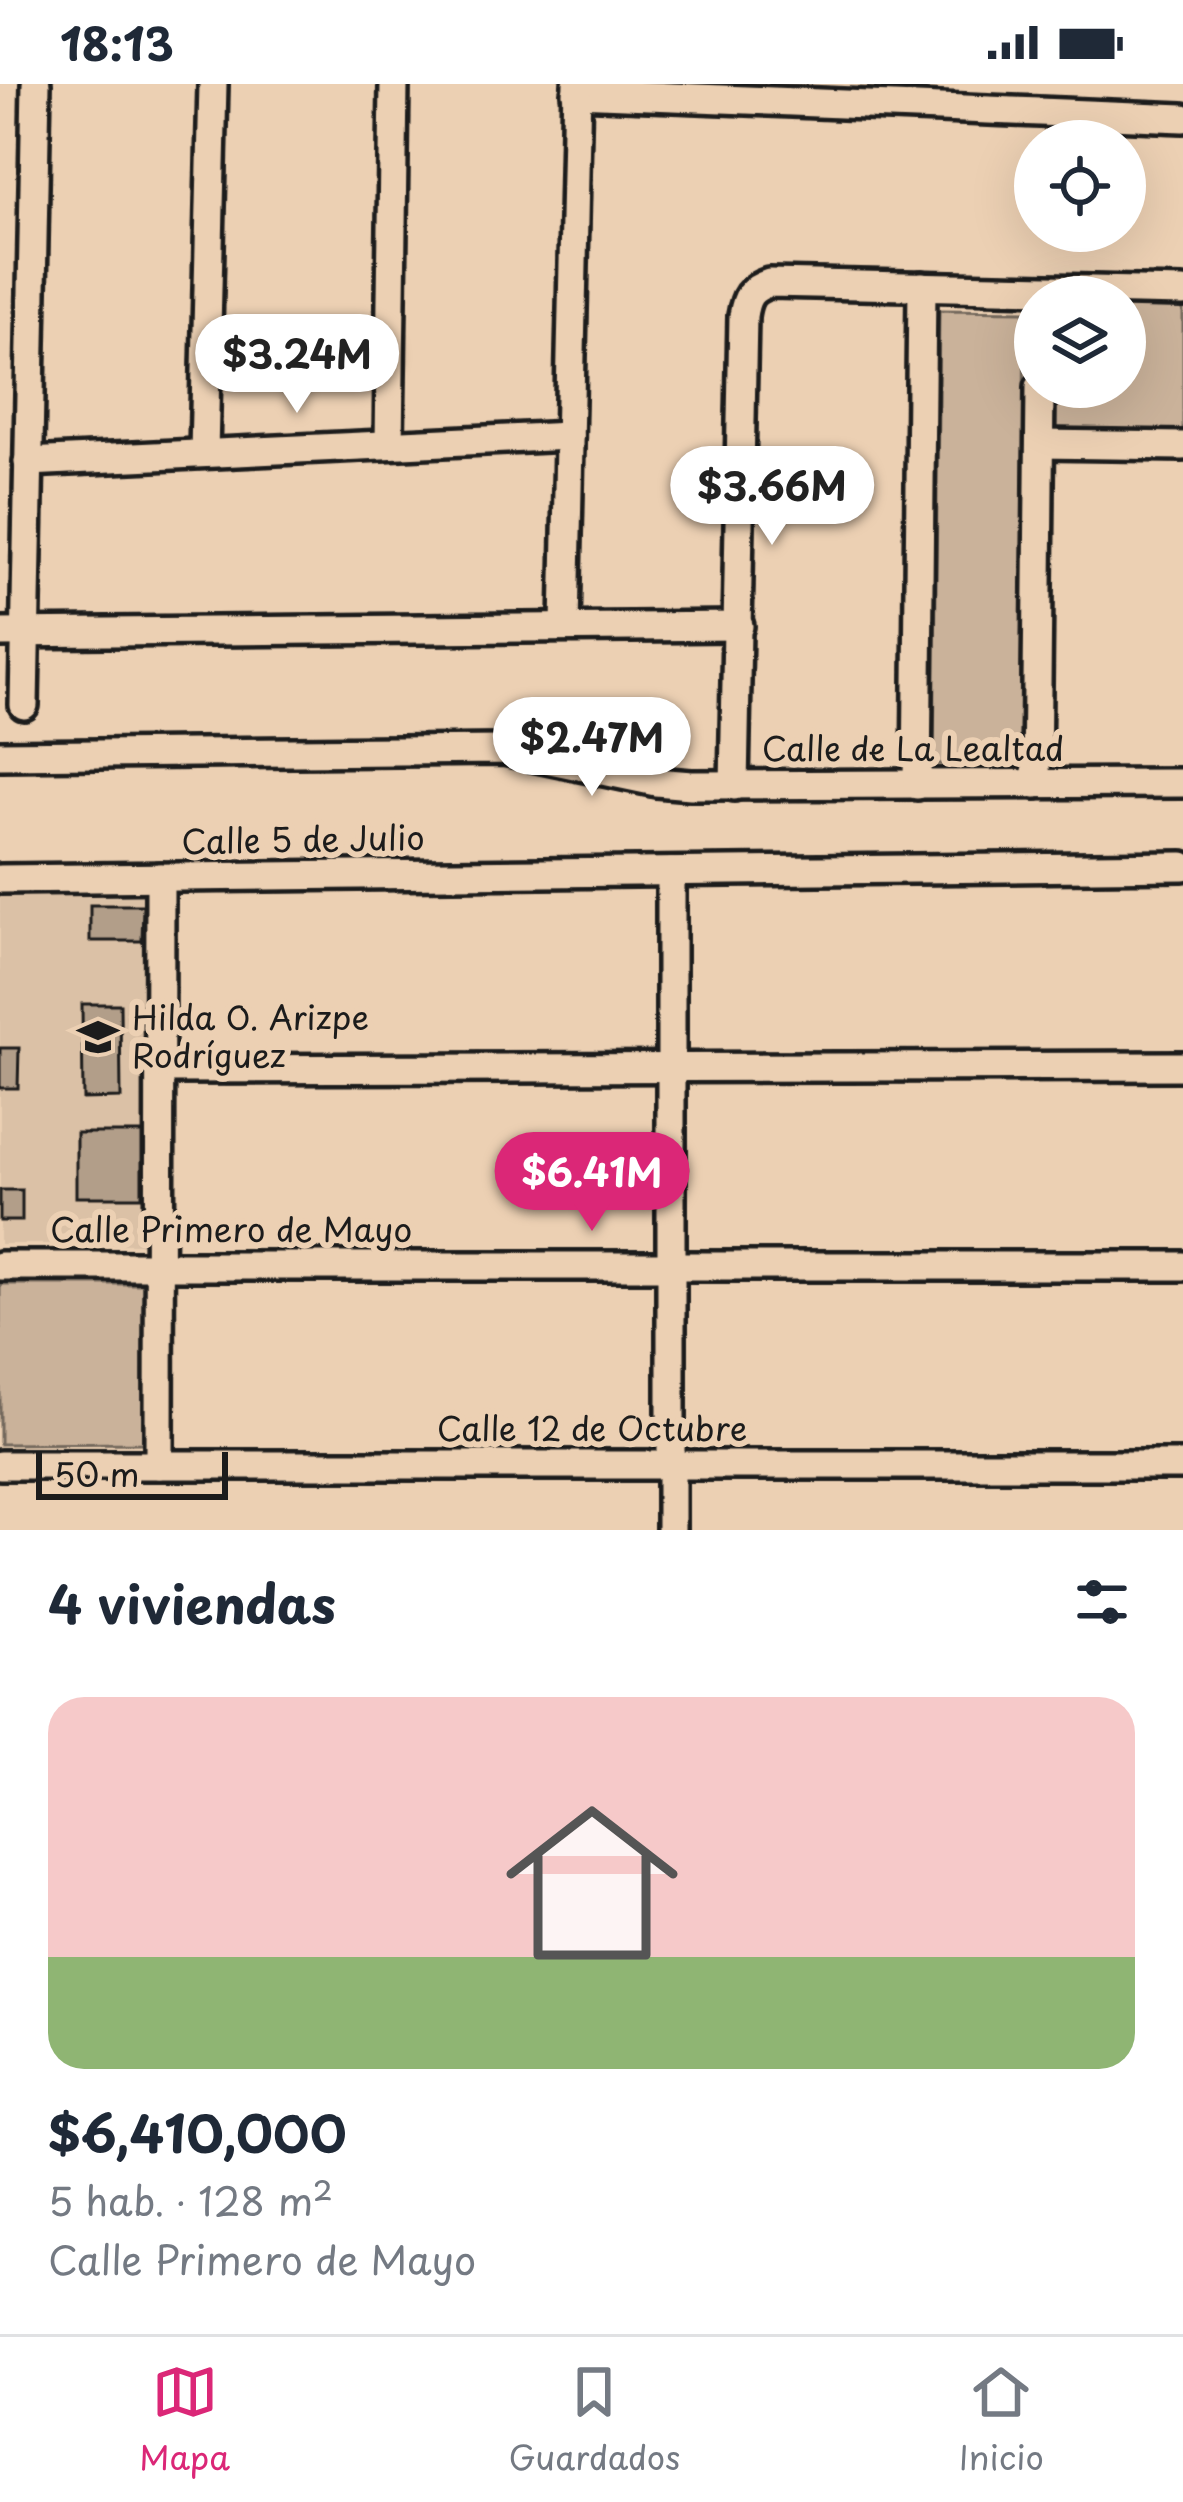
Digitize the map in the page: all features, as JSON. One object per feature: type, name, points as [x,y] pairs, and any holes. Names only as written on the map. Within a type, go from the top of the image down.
[{"type":"street","points":[[23,705],[12,633],[28,462],[36,84]]},
{"type":"street","points":[[204,452],[213,84]]},
{"type":"street","points":[[389,444],[394,84]]},
{"type":"street","points":[[565,626],[576,89],[1183,118]]},
{"type":"street","points":[[734,786],[746,299],[755,287],[769,283],[1014,291]]},
{"type":"street","points":[[917,785],[922,286]]},
{"type":"street","points":[[1146,292],[1183,292]]},
{"type":"street","points":[[1036,784],[1040,408]]},
{"type":"street","points":[[28,462],[569,436]]},
{"type":"street","points":[[1040,444],[1183,446]]},
{"type":"street","points":[[12,633],[739,626]]},
{"type":"street","name":"Calle de La Lealtad","points":[[0,755],[503,750],[656,782],[734,786],[1183,783]]},
{"type":"street","name":"Calle 5 de Julio","points":[[0,879],[1183,866]]},
{"type":"street","points":[[671,872],[671,1530]]},
{"type":"street","points":[[159,1466],[160,877]]},
{"type":"street","points":[[159,1069],[1183,1066]]},
{"type":"street","name":"Calle Primero de Mayo","points":[[0,1266],[1183,1266]]},
{"type":"street","name":"Calle 12 de Octubre","points":[[0,1466],[1183,1466]]},
{"type":"shaded area","points":[[1183,294],[1183,445],[1039,443],[1040,408],[1146,408],[1146,296]]},
{"type":"shaded area","points":[[939,310],[1014,311],[1014,408],[1024,408],[1020,764],[934,764]]},
{"type":"shaded area","name":"Hilda O. Arizpe Rodríguez","points":[[142,886],[143,1244],[0,1244],[0,887]]},
{"type":"shaded area","points":[[0,1284],[144,1284],[145,1443],[0,1444]]},
{"type":"building","points":[[90,905],[143,905],[142,941],[90,941]]},
{"type":"building","points":[[82,1004],[120,1004],[121,1098],[83,1099]]},
{"type":"building","points":[[0,1048],[19,1048],[18,1088],[0,1088]]},
{"type":"building","points":[[76,1133],[142,1133],[142,1197],[76,1197]]},
{"type":"building","points":[[0,1190],[22,1190],[22,1221],[0,1221]]},
{"type":"place","name":"Hilda O. Arizpe Rodríguez","points":[[98,1037]]}]
